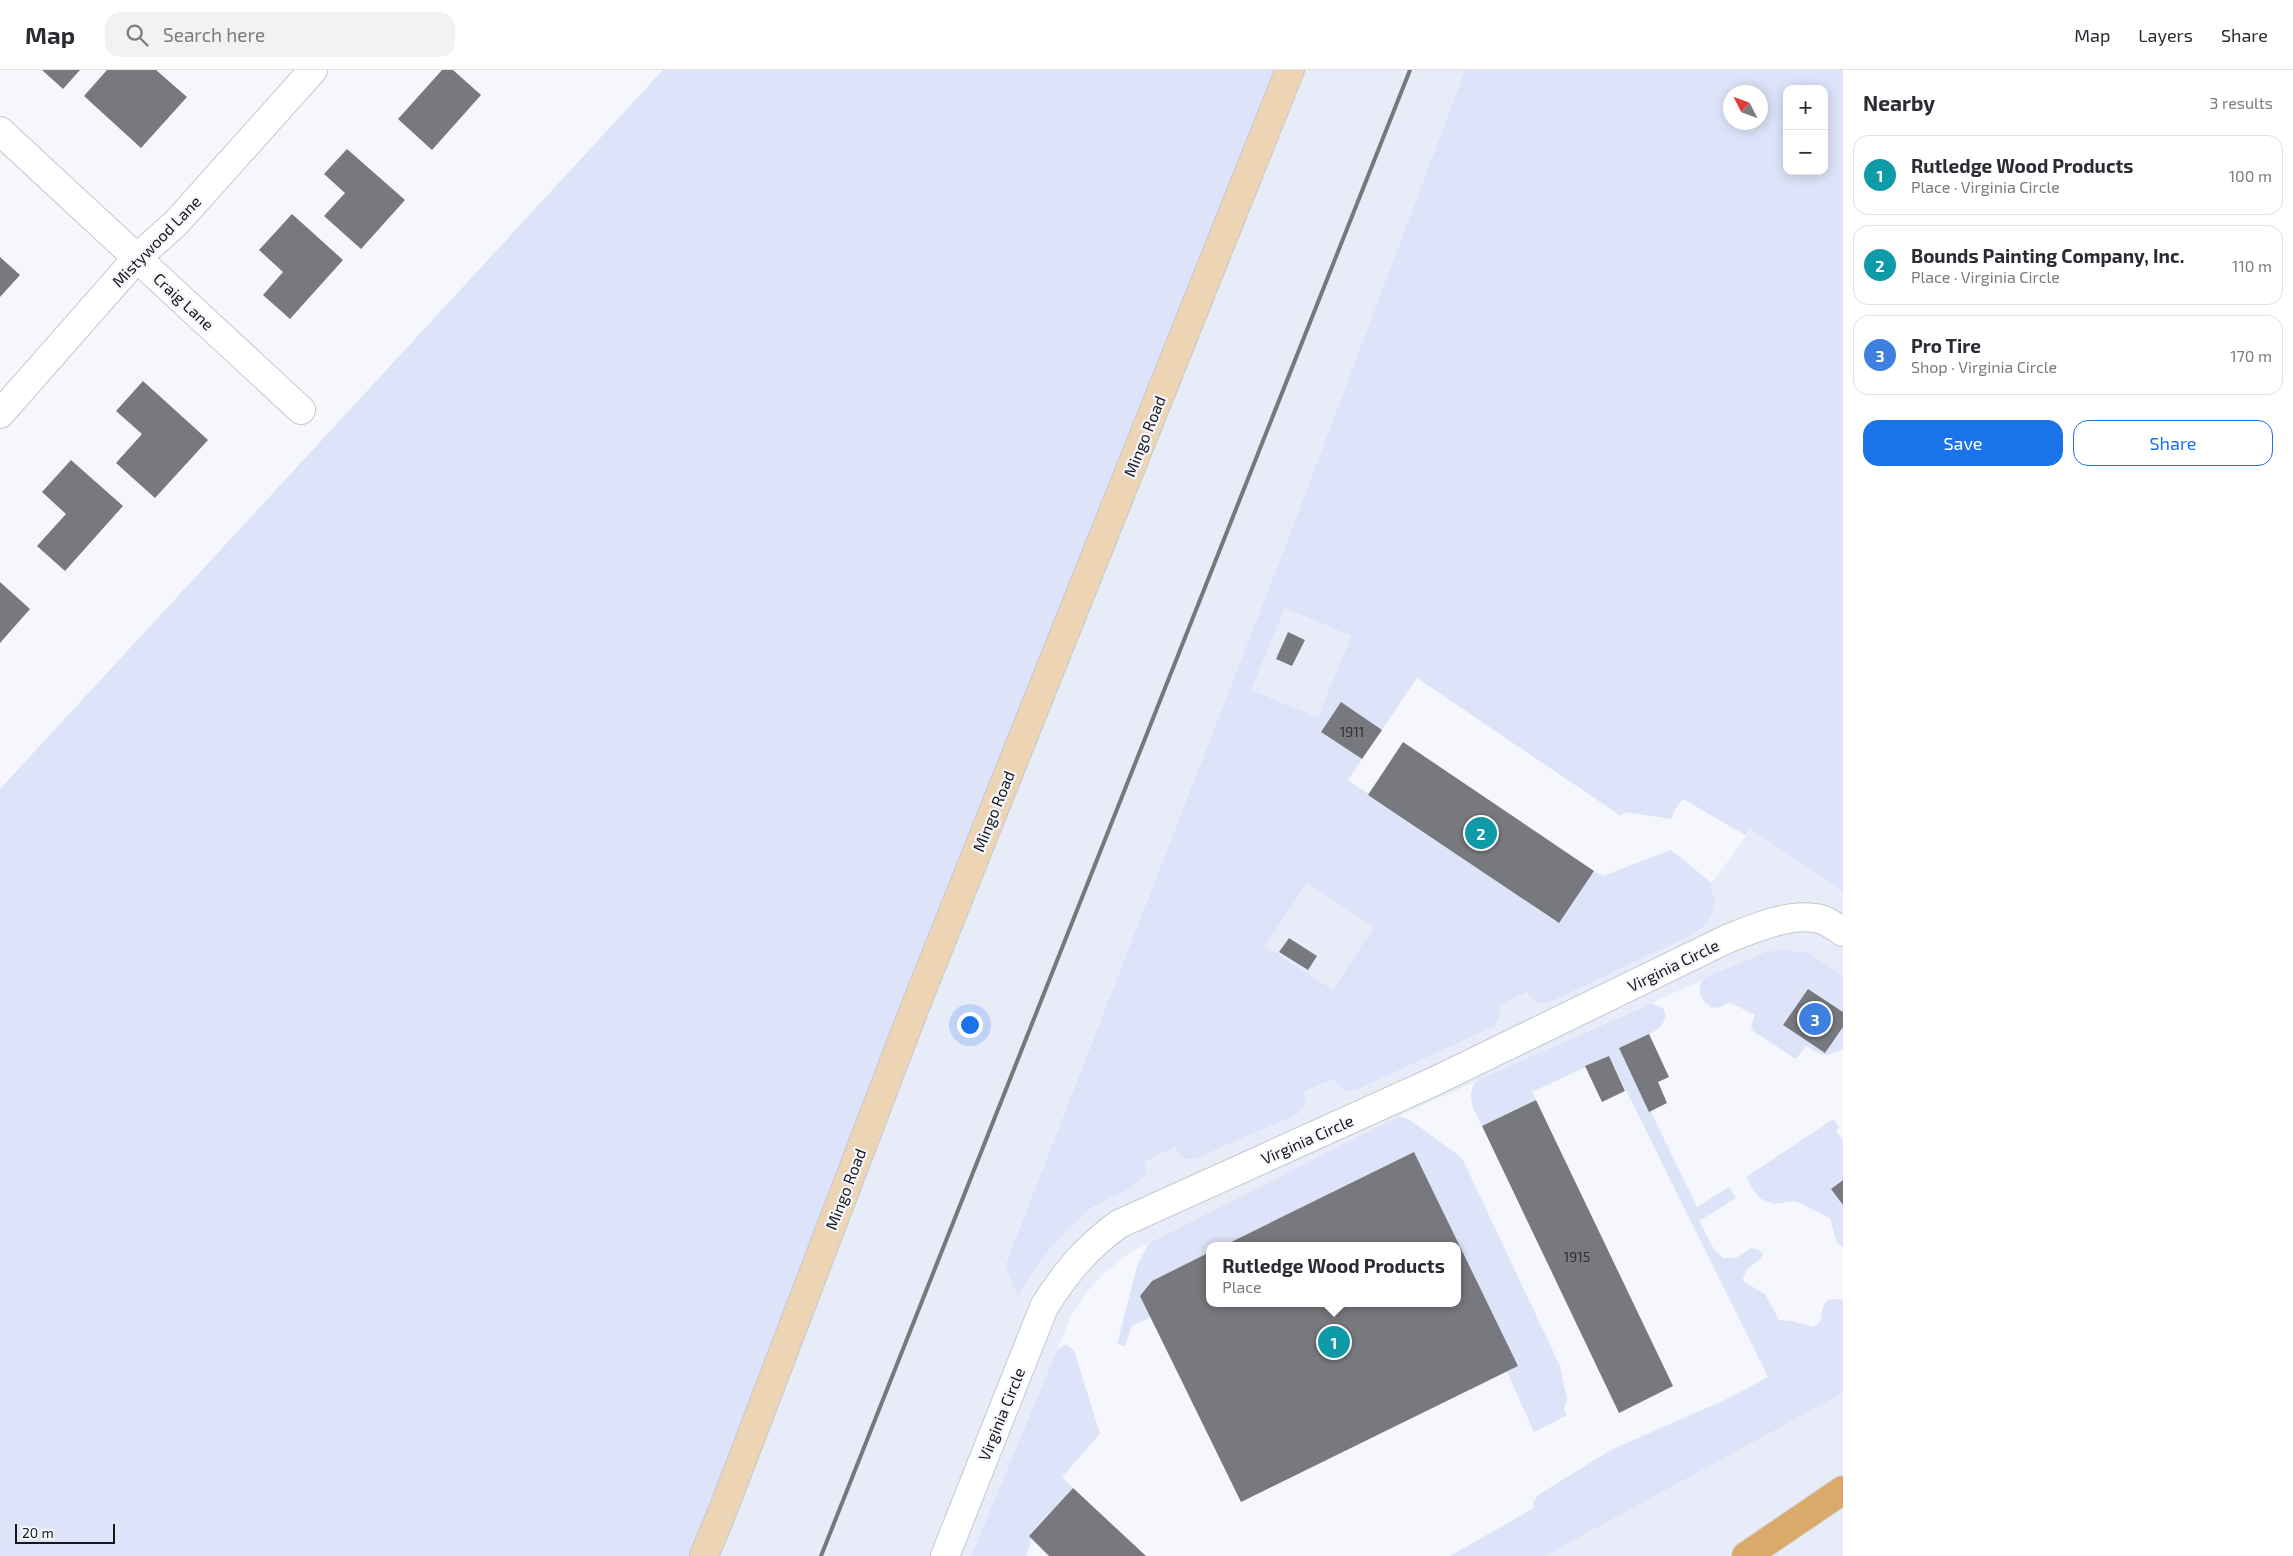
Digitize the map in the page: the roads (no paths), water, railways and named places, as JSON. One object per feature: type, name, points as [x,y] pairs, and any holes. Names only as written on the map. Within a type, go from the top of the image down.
[{"type":"main road","points":[[1746,1556],[1843,1490]]},
{"type":"street","name":"Mistywood Lane","points":[[0,414],[137,258],[176,223],[313,70]]},
{"type":"street","name":"Mingo Road","points":[[704,1556],[915,1007],[1290,70]]},
{"type":"street","name":"Craig Lane","points":[[0,131],[301,410]]},
{"type":"street","name":"Virginia Circle","points":[[945,1556],[1044,1307],[1072,1266],[1100,1238],[1119,1224],[1435,1081],[1729,938],[1771,924],[1804,917],[1817,918],[1829,922],[1843,932]]},
{"type":"railway","points":[[821,1556],[1410,70]]},
{"type":"place","name":"Bounds Painting Company, Inc.","points":[[1481,833]]},
{"type":"place","name":"Pro Tire","points":[[1815,1019]]},
{"type":"place","name":"Rutledge Wood Products","points":[[1334,1342]]}]
